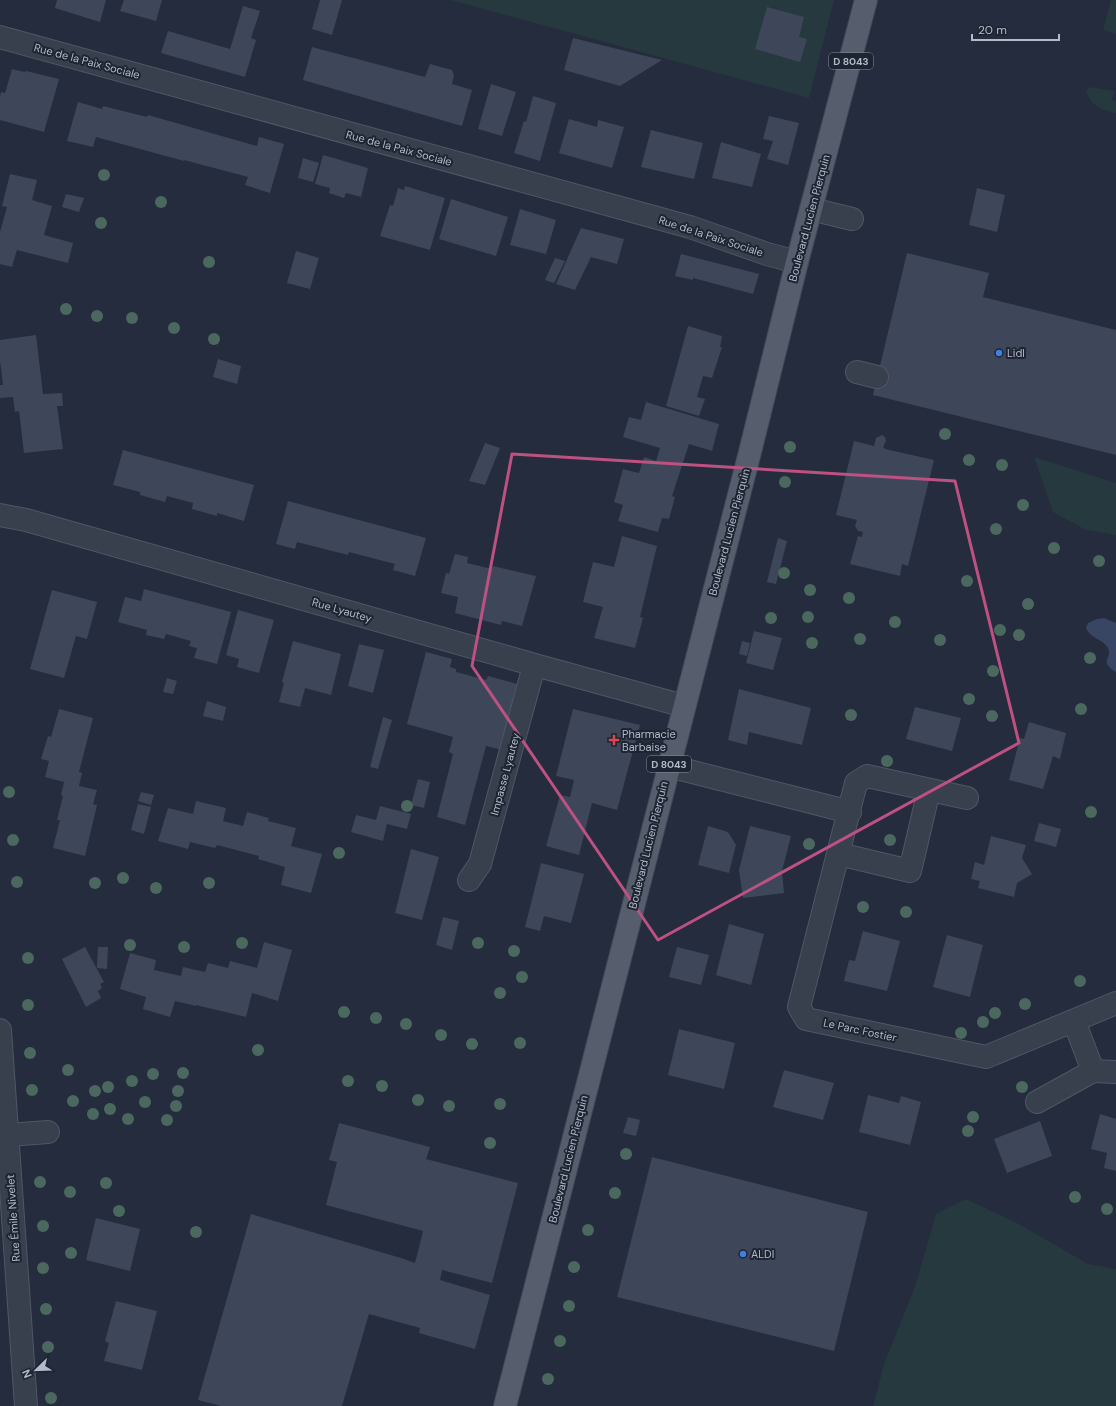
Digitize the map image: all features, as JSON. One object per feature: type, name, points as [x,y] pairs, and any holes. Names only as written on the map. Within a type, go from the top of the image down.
[{"type":"main road","name":"Boulevard Lucien Pierquin","points":[[505,1406],[750,452],[797,262],[866,0]]},
{"type":"street","name":"Rue de la Paix Sociale","points":[[0,37],[690,227],[767,254],[797,262]]},
{"type":"street","points":[[811,209],[852,219]]},
{"type":"street","name":"Rue Lyautey","points":[[0,515],[26,520],[684,706]]},
{"type":"street","name":"Impasse Lyautey","points":[[469,880],[480,864],[535,665]]},
{"type":"street","points":[[669,766],[850,812]]},
{"type":"street","name":"Le Parc Fostier","points":[[967,798],[866,776],[856,783],[850,812],[799,1006],[806,1019],[986,1057],[1116,1003]]},
{"type":"street","points":[[839,854],[910,871],[929,790]]},
{"type":"street","points":[[1074,1021],[1093,1071]]},
{"type":"street","name":"Rue Émile Nivelet","points":[[0,1030],[8,1135],[6,1200],[26,1406]]},
{"type":"street","points":[[1037,1102],[1093,1071],[1116,1072]]},
{"type":"street","points":[[8,1135],[48,1132]]},
{"type":"highlighted area","points":[[512,454],[955,481],[1019,743],[658,940],[472,666]]},
{"type":"green space","points":[[451,0],[834,0],[809,98]]},
{"type":"green space","points":[[1111,0],[1116,0],[1116,34],[1103,30]]},
{"type":"green space","points":[[1089,87],[1114,91],[1112,100],[1116,102],[1116,113],[1105,110],[1094,104],[1086,91]]},
{"type":"green space","points":[[1034,457],[1116,483],[1116,535],[1086,530],[1053,512]]},
{"type":"green space","points":[[966,1199],[1017,1223],[1088,1264],[1116,1269],[1116,1406],[873,1406],[884,1364],[915,1287],[936,1214]]},
{"type":"water","points":[[1104,618],[1116,623],[1116,672],[1107,664],[1109,651],[1105,644],[1091,635],[1086,628],[1088,623]]},
{"type":"building","points":[[57,0],[106,0],[100,22],[55,8]]},
{"type":"building","points":[[124,0],[162,0],[156,21],[120,11]]},
{"type":"building","points":[[320,0],[342,0],[332,35],[312,29]]},
{"type":"building","points":[[243,6],[260,11],[251,38],[256,40],[245,77],[161,53],[168,31],[230,49]]},
{"type":"building","points":[[767,7],[804,17],[799,37],[807,39],[800,62],[755,49]]},
{"type":"building","points":[[573,38],[662,60],[620,86],[564,70]]},
{"type":"building","points":[[312,47],[425,77],[430,64],[452,70],[454,75],[452,84],[472,90],[462,126],[303,80]]},
{"type":"building","points":[[12,69],[59,79],[44,132],[0,120],[1,92],[5,93]]},
{"type":"building","points":[[491,84],[516,92],[502,136],[478,129]]},
{"type":"building","points":[[533,96],[556,103],[540,161],[514,153],[524,121],[526,122]]},
{"type":"building","points":[[78,102],[102,109],[103,106],[147,117],[148,115],[257,146],[259,137],[284,144],[270,193],[245,185],[248,177],[96,137],[93,147],[67,141]]},
{"type":"building","points":[[769,116],[799,123],[788,165],[767,159],[773,141],[763,139]]},
{"type":"building","points":[[569,119],[597,127],[598,120],[624,127],[612,168],[559,153]]},
{"type":"building","points":[[651,130],[703,143],[694,179],[641,167]]},
{"type":"building","points":[[721,142],[761,154],[752,187],[712,178]]},
{"type":"building","points":[[323,155],[368,168],[361,197],[346,193],[344,198],[329,193],[330,188],[315,184]]},
{"type":"building","points":[[303,158],[319,163],[313,182],[298,178]]},
{"type":"building","points":[[10,174],[37,180],[32,200],[52,206],[44,235],[73,243],[68,263],[17,250],[12,267],[0,264],[0,232],[7,207],[2,206]]},
{"type":"building","points":[[405,186],[445,198],[430,250],[380,236],[390,205],[393,206],[398,188],[404,190]]},
{"type":"building","points":[[977,188],[1005,195],[997,232],[969,225]]},
{"type":"building","points":[[66,194],[84,198],[79,212],[62,207]]},
{"type":"building","points":[[451,199],[508,217],[496,256],[439,239]]},
{"type":"building","points":[[520,209],[556,220],[546,254],[510,245]]},
{"type":"building","points":[[581,228],[624,239],[617,264],[591,257],[575,290],[556,284]]},
{"type":"building","points":[[296,251],[319,258],[310,289],[287,283]]},
{"type":"building","name":"Lidl","points":[[907,253],[989,273],[983,297],[1116,330],[1116,455],[873,395]]},
{"type":"building","points":[[681,254],[759,274],[753,294],[693,278],[693,280],[675,276]]},
{"type":"building","points":[[555,258],[565,261],[554,283],[545,280]]},
{"type":"building","points":[[688,326],[722,336],[720,347],[722,347],[712,378],[703,376],[697,397],[705,399],[699,416],[666,406]]},
{"type":"building","points":[[36,335],[43,394],[62,393],[63,406],[57,406],[63,449],[24,453],[19,411],[15,412],[13,397],[0,398],[0,385],[3,385],[0,361],[0,340]]},
{"type":"building","points":[[218,359],[241,366],[237,384],[213,377]]},
{"type":"building","points":[[646,402],[719,424],[712,451],[689,444],[672,496],[675,497],[669,519],[662,518],[658,532],[618,521],[623,505],[614,502],[623,469],[639,473],[644,457],[656,461],[660,448],[623,437],[629,417],[641,420]]},
{"type":"building","points":[[882,435],[885,437],[886,441],[883,447],[885,449],[934,460],[908,566],[902,564],[900,576],[850,564],[858,536],[862,537],[863,532],[858,531],[855,526],[857,520],[836,515],[854,441],[874,446],[876,438]]},
{"type":"building","points":[[485,443],[500,448],[485,485],[469,481]]},
{"type":"building","points":[[123,450],[254,485],[244,521],[217,513],[217,516],[192,509],[193,503],[167,496],[165,502],[140,495],[140,492],[113,485]]},
{"type":"building","points":[[288,501],[426,538],[415,576],[393,570],[395,564],[349,552],[348,555],[297,542],[295,549],[276,544]]},
{"type":"building","points":[[622,536],[657,546],[640,617],[643,618],[635,648],[594,638],[603,607],[583,602],[593,562],[614,567]]},
{"type":"building","points":[[778,538],[787,541],[776,584],[767,582]]},
{"type":"building","points":[[455,554],[468,557],[467,563],[492,569],[493,566],[536,576],[522,626],[502,621],[501,625],[455,613],[458,597],[441,593],[446,573],[449,574]]},
{"type":"building","points":[[144,589],[231,612],[217,664],[194,658],[197,648],[189,646],[191,641],[166,634],[164,639],[146,635],[147,630],[118,622],[125,597],[141,601]]},
{"type":"building","points":[[52,590],[97,602],[87,639],[76,636],[64,678],[30,669]]},
{"type":"building","points":[[238,610],[274,620],[259,673],[237,667],[239,659],[226,655]]},
{"type":"building","points":[[754,631],[782,638],[773,670],[746,663]]},
{"type":"building","points":[[293,641],[341,654],[331,695],[305,688],[300,707],[279,702],[284,683],[282,682]]},
{"type":"building","points":[[742,641],[750,643],[747,656],[739,654]]},
{"type":"building","points":[[359,644],[384,650],[373,693],[348,686]]},
{"type":"building","points":[[426,652],[452,659],[450,667],[456,669],[456,672],[486,680],[488,676],[517,684],[515,693],[518,694],[503,750],[486,746],[465,825],[437,817],[453,754],[449,752],[453,737],[407,724]]},
{"type":"building","points":[[167,678],[177,681],[173,694],[163,692]]},
{"type":"building","points":[[739,689],[811,708],[802,745],[749,732],[747,745],[728,740]]},
{"type":"building","points":[[207,701],[226,707],[223,721],[203,716]]},
{"type":"building","points":[[915,707],[961,718],[952,751],[906,739]]},
{"type":"building","points":[[59,709],[93,718],[79,772],[82,773],[79,786],[97,790],[93,804],[97,805],[85,856],[53,848],[60,820],[57,820],[63,796],[61,795],[64,782],[45,777],[49,761],[41,759],[48,736],[51,737]]},
{"type":"building","points":[[573,709],[640,725],[617,810],[592,803],[579,855],[546,846],[560,795],[570,797],[574,780],[556,776]]},
{"type":"building","points":[[383,717],[392,720],[378,769],[370,767]]},
{"type":"building","points":[[1029,722],[1066,733],[1060,759],[1053,756],[1043,789],[1009,780],[1020,738],[1024,739]]},
{"type":"building","points":[[418,779],[430,782],[424,808],[411,805]]},
{"type":"building","points":[[141,792],[154,795],[151,805],[138,801]]},
{"type":"building","points":[[196,801],[226,808],[223,821],[243,826],[247,812],[269,818],[268,821],[296,828],[291,846],[322,854],[311,893],[281,885],[285,867],[258,859],[259,856],[217,845],[215,848],[190,842],[188,849],[158,841],[168,808],[193,814]]},
{"type":"building","points":[[138,804],[151,807],[144,834],[131,830]]},
{"type":"building","points":[[380,806],[411,814],[407,829],[387,824],[383,841],[351,832],[356,815],[376,820]]},
{"type":"building","points":[[1039,823],[1061,829],[1056,847],[1034,841]]},
{"type":"building","points":[[708,826],[728,832],[736,845],[729,873],[698,865]]},
{"type":"building","points":[[750,826],[791,836],[782,871],[784,893],[743,898],[739,870]]},
{"type":"building","points":[[991,836],[1026,845],[1022,858],[1032,874],[1017,883],[1014,897],[978,888],[980,881],[971,879],[975,862],[984,865]]},
{"type":"building","points":[[411,849],[439,857],[422,920],[395,913]]},
{"type":"building","points":[[541,863],[584,874],[571,923],[544,916],[540,931],[525,927]]},
{"type":"building","points":[[443,917],[459,921],[452,950],[436,945]]},
{"type":"building","points":[[729,924],[764,934],[751,985],[716,975]]},
{"type":"building","points":[[863,931],[900,941],[887,991],[844,981],[849,960],[855,961]]},
{"type":"building","points":[[947,935],[983,945],[970,997],[933,987]]},
{"type":"building","points":[[264,942],[292,950],[278,1001],[252,993],[246,1017],[175,1001],[170,1017],[143,1009],[146,997],[120,989],[130,953],[156,960],[154,970],[181,976],[183,967],[205,972],[208,963],[228,968],[230,961],[257,968]]},
{"type":"building","points":[[85,947],[104,982],[100,984],[102,988],[98,991],[101,998],[86,1007],[62,959]]},
{"type":"building","points":[[98,947],[108,947],[107,969],[97,968]]},
{"type":"building","points":[[677,947],[709,955],[701,985],[669,977]]},
{"type":"building","points":[[679,1029],[735,1043],[724,1089],[668,1075]]},
{"type":"building","points":[[784,1070],[834,1083],[823,1120],[773,1107]]},
{"type":"building","points":[[868,1095],[899,1103],[901,1096],[921,1102],[910,1145],[859,1132]]},
{"type":"building","points":[[1100,1114],[1116,1119],[1116,1171],[1104,1168],[1107,1153],[1091,1149]]},
{"type":"building","points":[[628,1117],[640,1120],[636,1136],[623,1133]]},
{"type":"building","points":[[1040,1121],[1052,1156],[1007,1173],[994,1139]]},
{"type":"building","points":[[339,1123],[430,1147],[426,1159],[518,1183],[492,1283],[442,1270],[440,1280],[490,1295],[475,1349],[419,1333],[420,1328],[369,1314],[342,1406],[221,1406],[198,1400],[251,1214],[415,1263],[423,1231],[326,1205],[337,1162],[329,1160]]},
{"type":"building","name":"ALDI","points":[[652,1157],[868,1212],[834,1351],[617,1297]]},
{"type":"building","points":[[96,1218],[140,1229],[130,1271],[86,1260]]},
{"type":"building","points":[[116,1301],[157,1311],[142,1370],[104,1361],[109,1343],[105,1341]]},
{"type":"place","name":"Lidl","points":[[999,353]]},
{"type":"place","name":"Pharmacie Barbaise","points":[[614,740]]},
{"type":"place","name":"ALDI","points":[[743,1254]]}]
